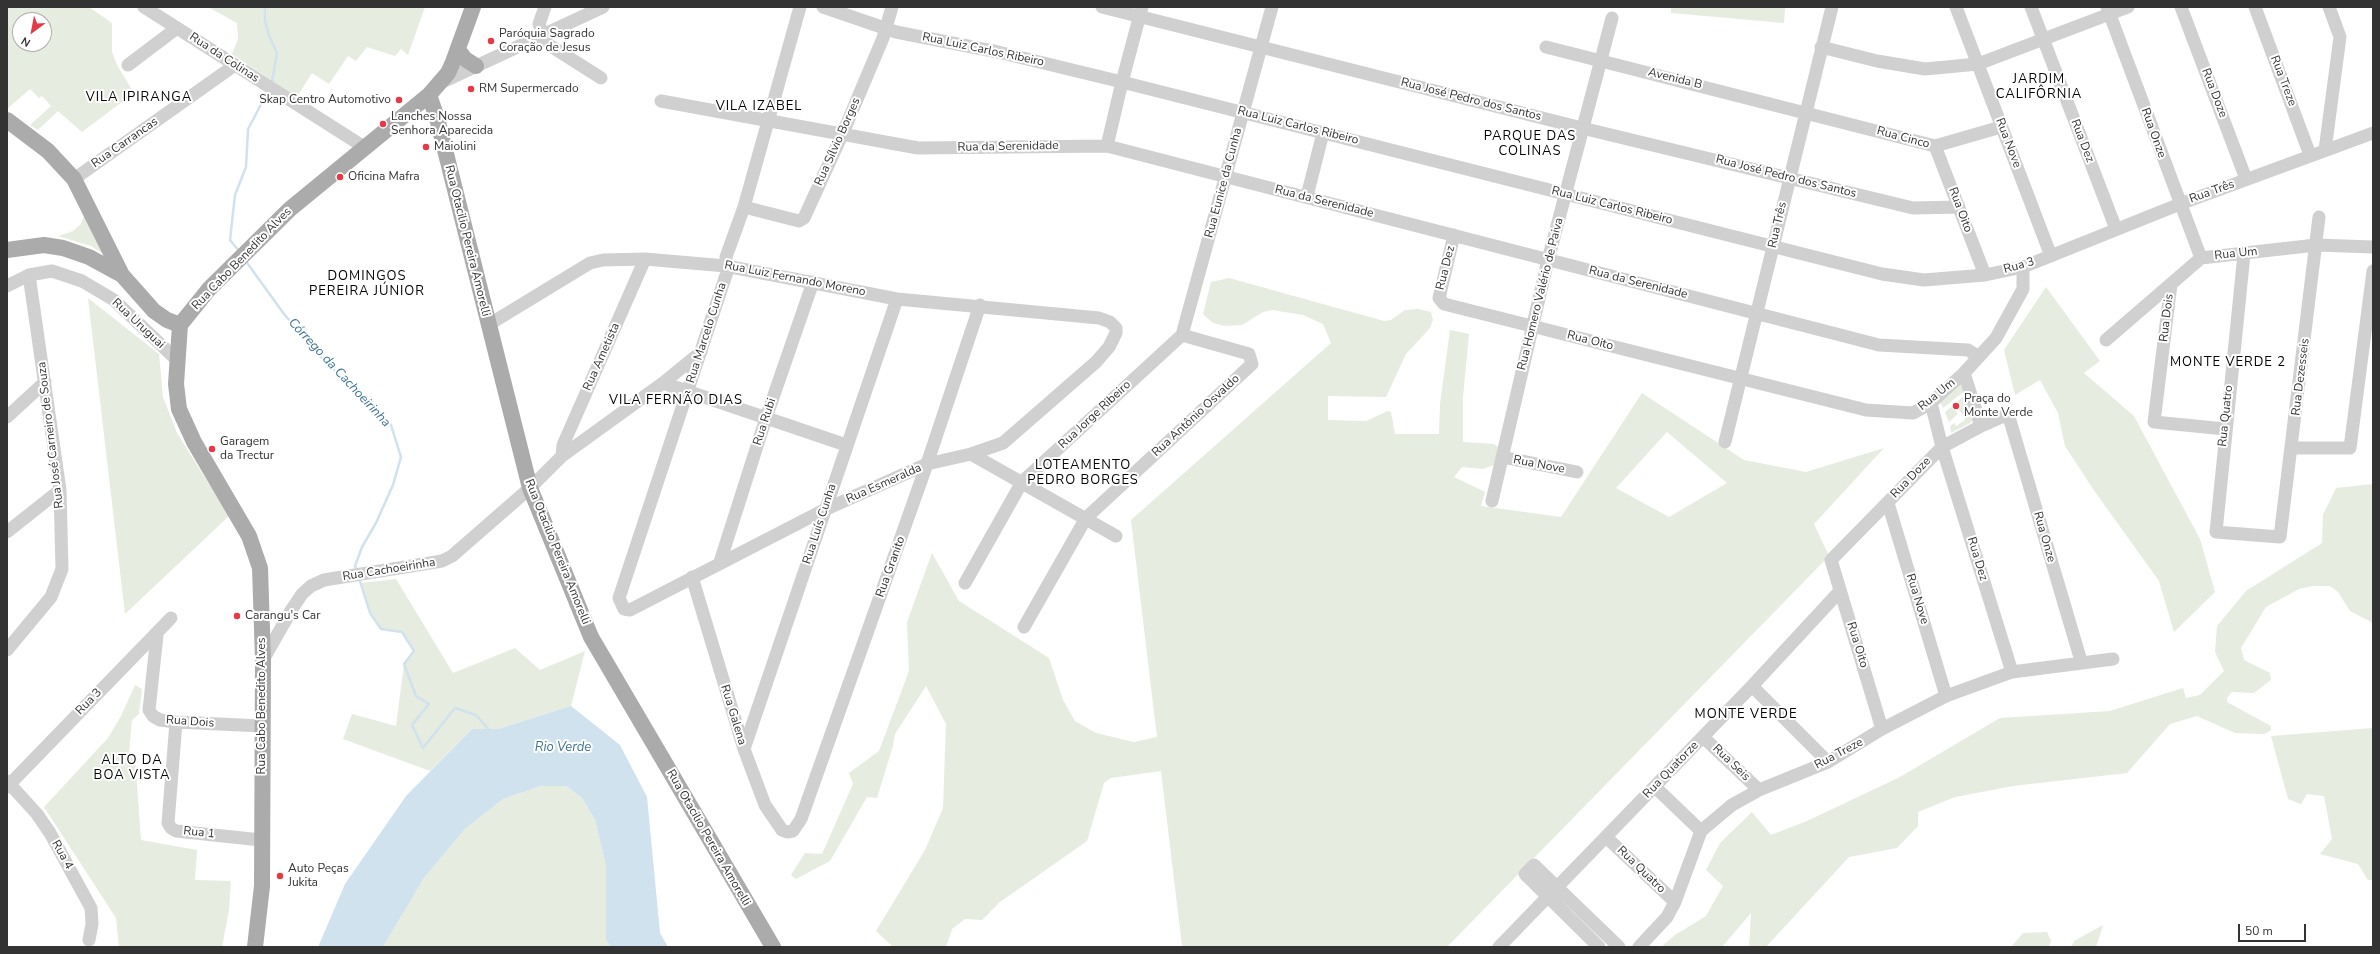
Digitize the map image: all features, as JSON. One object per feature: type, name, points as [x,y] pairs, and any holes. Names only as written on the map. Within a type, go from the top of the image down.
[{"type":"main road","name":"Rua Cabo Benedito Alves","points":[[255,947],[262,886],[261,840],[263,660],[260,568],[256,552],[234,508],[194,442],[180,409],[176,384],[180,325],[233,265],[290,209],[434,89],[448,72],[458,50],[473,7]]},
{"type":"main road","points":[[458,50],[465,59],[476,66]]},
{"type":"main road","name":"Rua Otacilio Pereira Amorelli","points":[[434,89],[437,118],[530,488],[591,637],[773,947]]},
{"type":"main road","points":[[7,120],[48,151],[74,179],[122,275],[154,310],[167,320],[180,325]]},
{"type":"main road","points":[[7,250],[44,245],[63,248],[90,256],[122,275]]},
{"type":"street","name":"Rua da Colinas","points":[[144,7],[364,147]]},
{"type":"street","points":[[545,7],[539,24],[546,43],[601,78]]},
{"type":"street","points":[[434,89],[476,66],[603,7]]},
{"type":"street","name":"Rua Marcelo Cunha","points":[[624,610],[619,598],[727,272],[726,257],[744,207],[800,7]]},
{"type":"street","name":"Rua Luiz Carlos Ribeiro","points":[[823,7],[887,29],[1122,82],[1882,274],[1924,280],[1985,275]]},
{"type":"street","name":"Rua Sílvio Borges","points":[[744,207],[799,221],[802,220],[842,135],[887,29],[892,7]]},
{"type":"street","name":"Rua José Pedro dos Santos","points":[[1102,7],[1141,12],[1261,47],[1582,128],[1913,208],[1959,207]]},
{"type":"street","name":"Rua Eunice da Cunha","points":[[1182,335],[1272,7]]},
{"type":"street","name":"Rua Três","points":[[1725,442],[1773,247],[1804,112],[1832,7]]},
{"type":"street","name":"Rua Nove","points":[[1956,7],[2052,256]]},
{"type":"street","name":"Rua Dez","points":[[2031,7],[2116,230]]},
{"type":"street","points":[[1822,47],[1877,61],[1925,69],[1978,64],[2044,39],[2108,11],[2128,7]]},
{"type":"street","name":"Rua Doze","points":[[2181,7],[2246,179]]},
{"type":"street","name":"Rua Treze","points":[[2255,7],[2310,155]]},
{"type":"street","points":[[2325,150],[2340,37],[2328,7]]},
{"type":"street","name":"Rua Onze","points":[[2108,11],[2201,258]]},
{"type":"street","points":[[1108,146],[1122,82],[1141,12]]},
{"type":"street","name":"Rua Homero Valério de Paiva","points":[[1492,501],[1548,260],[1612,18]]},
{"type":"street","points":[[128,65],[177,28]]},
{"type":"street","name":"Avenida B","points":[[1546,47],[1804,112]]},
{"type":"street","name":"Rua Carrancas","points":[[74,179],[235,65]]},
{"type":"street","name":"Rua da Serenidade","points":[[660,101],[918,148],[1108,146],[1226,177],[1307,196],[1879,346],[1968,350],[1979,356]]},
{"type":"street","name":"Rua Cinco","points":[[1804,112],[1935,146],[2001,127]]},
{"type":"street","points":[[1307,196],[1323,133]]},
{"type":"street","name":"Rua Três","points":[[2052,256],[2180,204],[2373,133]]},
{"type":"street","name":"Rua Oito","points":[[1935,146],[1985,275]]},
{"type":"street","name":"Rua Dezesseis","points":[[2280,537],[2319,217]]},
{"type":"street","name":"Rua Dez","points":[[1441,301],[1439,298],[1454,235]]},
{"type":"street","name":"Rua Um","points":[[2106,340],[2201,258],[2316,245],[2373,247]]},
{"type":"street","name":"Rua Quatro","points":[[2244,254],[2225,429],[2216,532],[2280,537]]},
{"type":"street","name":"Rua 3","points":[[1985,275],[2023,267],[2052,256]]},
{"type":"street","name":"Rua Luiz Fernando Moreno","points":[[488,324],[590,263],[603,260],[645,259],[726,266],[897,298],[980,305],[1099,318],[1110,322],[1116,328]]},
{"type":"street","name":"Rua Ametista","points":[[562,456],[563,444],[645,259]]},
{"type":"street","name":"Rua Um","points":[[1740,380],[1866,410],[1913,414],[1931,403],[1964,373],[1996,338],[2023,289],[2023,267]]},
{"type":"street","name":"Rua Uruguai","points":[[7,286],[29,275],[52,271],[82,281],[114,300],[178,361]]},
{"type":"street","points":[[2292,448],[2350,448],[2369,330],[2373,271]]},
{"type":"street","name":"Rua José Carneiro de Souza","points":[[7,650],[50,597],[58,582],[62,569],[60,490],[29,275]]},
{"type":"street","name":"Rua Rubi","points":[[720,562],[766,418],[813,282]]},
{"type":"street","name":"Rua Dois","points":[[2171,284],[2154,422],[2225,429]]},
{"type":"street","name":"Rua Luís Cunha","points":[[744,749],[897,298]]},
{"type":"street","name":"Rua Oito","points":[[1441,301],[1532,327],[1740,380]]},
{"type":"street","name":"Rua Granito","points":[[797,827],[928,464],[980,305]]},
{"type":"street","name":"Rua Esmeralda","points":[[624,610],[630,610],[720,562],[824,510],[928,464],[971,454],[1008,440],[1096,362],[1111,343],[1116,333],[1116,328]]},
{"type":"street","name":"Rua Jorge Ribeiro","points":[[965,583],[1022,482],[1182,335]]},
{"type":"street","name":"Rua Antônio Osvaldo","points":[[1024,627],[1086,518],[1252,364],[1249,354],[1182,335]]},
{"type":"street","name":"Rua Cachoeirinha","points":[[263,660],[302,594],[311,586],[324,580],[442,561],[452,556],[530,488],[562,456],[664,382],[701,352]]},
{"type":"street","points":[[1964,373],[1981,426]]},
{"type":"street","points":[[7,417],[45,382]]},
{"type":"street","points":[[664,382],[846,445]]},
{"type":"street","name":"Rua Dez","points":[[1931,403],[1942,447],[2012,672]]},
{"type":"street","name":"Rua Onze","points":[[2006,415],[2009,417],[2081,661]]},
{"type":"street","name":"Rua Doze","points":[[1831,560],[1942,447],[1981,426],[2006,415]]},
{"type":"street","points":[[971,454],[1116,536]]},
{"type":"street","name":"Rua Nove","points":[[1502,457],[1577,472]]},
{"type":"street","points":[[7,532],[60,490]]},
{"type":"street","name":"Rua Nove","points":[[1888,503],[1946,696]]},
{"type":"street","name":"Rua Oito","points":[[1831,560],[1882,729]]},
{"type":"street","name":"Rua Galena","points":[[692,577],[744,749],[765,805],[778,826],[787,832],[797,827]]},
{"type":"street","name":"Rua Quatorze","points":[[1500,947],[1752,686],[1840,591]]},
{"type":"street","name":"Rua 3","points":[[8,784],[119,671],[157,635],[171,618]]},
{"type":"street","name":"Rua Dois","points":[[157,635],[149,710],[153,716],[160,720],[176,722],[262,726]]},
{"type":"street","name":"Rua Treze","points":[[1639,947],[1667,917],[1675,902],[1701,831],[1732,805],[1759,790],[1828,762],[1882,729],[1946,696],[2012,672],[2081,661],[2113,659]]},
{"type":"street","points":[[1752,686],[1828,762]]},
{"type":"street","name":"Rua 1","points":[[176,722],[168,823],[171,828],[176,831],[261,840]]},
{"type":"street","name":"Rua Seis","points":[[1703,737],[1759,790]]},
{"type":"street","name":"Rua 4","points":[[8,784],[38,814],[91,908],[92,924],[88,945]]},
{"type":"street","points":[[1655,787],[1701,831]]},
{"type":"street","name":"Rua Quatro","points":[[1606,837],[1675,902]]},
{"type":"street","points":[[1599,947],[1525,874],[1534,865],[1619,947]]},
{"type":"shaded area","points":[[7,7],[89,7],[112,23],[112,52],[117,65],[134,93],[82,132],[58,111],[38,130],[30,125],[51,106],[42,96],[39,98],[30,89],[7,109]]},
{"type":"shaded area","points":[[208,7],[425,7],[408,55],[401,49],[395,56],[367,47],[356,61],[348,56],[329,84],[312,73],[297,97],[232,54],[238,39],[237,23]]},
{"type":"shaded area","points":[[1671,7],[1785,7],[1784,23],[1671,13]]},
{"type":"shaded area","points":[[84,216],[105,255],[91,246],[58,236],[73,231],[81,224]]},
{"type":"shaded area","points":[[1229,278],[1384,321],[1391,320],[1405,310],[1418,309],[1431,312],[1433,320],[1430,328],[1406,354],[1386,397],[1328,396],[1328,420],[1366,421],[1388,411],[1391,412],[1395,434],[1439,434],[1440,404],[1450,330],[1469,334],[1463,397],[1463,442],[1494,444],[1498,447],[1494,465],[1483,469],[1462,467],[1454,477],[1485,492],[1481,506],[1561,517],[1642,393],[1744,460],[1806,472],[1884,448],[1814,524],[1829,556],[1447,947],[1181,947],[1161,771],[1111,778],[1104,783],[1087,841],[1000,902],[982,920],[965,919],[952,929],[946,947],[893,947],[876,931],[925,850],[943,808],[946,724],[926,686],[895,734],[893,746],[877,798],[867,797],[830,861],[796,879],[791,875],[805,853],[822,854],[853,784],[849,773],[879,751],[909,671],[907,622],[932,553],[959,601],[1049,658],[1063,700],[1075,721],[1096,733],[1134,742],[1157,737],[1131,520],[1331,343],[1323,324],[1303,315],[1272,310],[1263,312],[1242,325],[1225,326],[1213,323],[1203,314],[1211,282]],"holes":[[[1667,432],[1727,483],[1669,517],[1616,488]]]},
{"type":"shaded area","points":[[2046,287],[2100,361],[2084,373],[2134,416],[2200,539],[2215,592],[2174,632],[2159,581],[2093,489],[2065,446],[2058,413],[2040,380],[2015,395],[2004,350]]},
{"type":"shaded area","points":[[88,298],[159,354],[163,397],[177,433],[229,516],[125,614]]},
{"type":"shaded area","points":[[1962,384],[1966,390],[1943,408],[1941,403]]},
{"type":"shaded area","points":[[1966,394],[1970,410],[1963,415],[1956,406],[1958,401]]},
{"type":"shaded area","points":[[1952,406],[1958,414],[1949,422],[1945,412]]},
{"type":"shaded area","points":[[1971,413],[1972,422],[1951,433],[1950,426],[1954,423],[1956,426],[1965,420],[1964,417]]},
{"type":"shaded area","points":[[2373,484],[2373,623],[2350,611],[2338,592],[2330,586],[2312,586],[2299,589],[2266,607],[2241,648],[2244,660],[2270,673],[2271,680],[2254,693],[2232,692],[2227,698],[2227,702],[2271,726],[2271,730],[2264,734],[2235,733],[2197,716],[2170,724],[2127,773],[2013,786],[1955,797],[1918,812],[1918,826],[1897,848],[1849,857],[1766,947],[1749,947],[1751,913],[1722,947],[1661,947],[1675,935],[1706,916],[1723,886],[1706,870],[1720,843],[1752,812],[1771,835],[1807,821],[1900,777],[2000,718],[2110,711],[2183,688],[2186,698],[2200,695],[2224,671],[2215,652],[2217,626],[2246,591],[2322,543],[2323,515],[2336,488]]},
{"type":"shaded area","points":[[396,579],[453,673],[515,648],[540,670],[585,651],[571,706],[498,729],[472,729],[430,771],[343,739],[352,714],[396,726],[404,664],[414,651],[402,632],[381,629],[370,613],[361,583]]},
{"type":"shaded area","points":[[135,685],[142,689],[139,714],[132,720],[129,754],[135,757],[141,840],[197,850],[195,880],[231,881],[229,910],[222,947],[119,947],[116,918],[44,807],[108,738],[121,716]]},
{"type":"shaded area","points":[[2373,728],[2373,880],[2368,880],[2358,864],[2320,854],[2332,839],[2324,796],[2307,794],[2301,804],[2288,799],[2271,736]]},
{"type":"shaded area","points":[[541,786],[566,786],[582,798],[595,820],[606,866],[606,940],[611,947],[383,947],[424,878],[465,829],[503,799]]},
{"type":"shaded area","points":[[2103,925],[2096,947],[2071,947],[2074,941]]},
{"type":"shaded area","points":[[2047,932],[2051,941],[2049,947],[2011,947],[2023,933]]},
{"type":"water","name":"Rio Verde","points":[[571,706],[620,745],[647,797],[660,933],[668,947],[611,947],[606,940],[606,866],[595,820],[582,798],[566,786],[541,786],[503,799],[465,829],[424,878],[383,947],[318,947],[345,884],[406,796],[472,729],[498,729]]},
{"type":"waterway","name":"Córrego da Cachoeirinha","points":[[265,7],[265,21],[270,38],[277,53],[272,82]]},
{"type":"waterway","name":"Córrego da Cachoeirinha","points":[[239,251],[230,240],[235,195],[246,167],[248,129],[266,95]]},
{"type":"waterway","name":"Córrego da Cachoeirinha","points":[[245,260],[284,314],[320,356],[391,425],[401,457],[393,485],[376,523],[362,547],[355,566],[357,571]]},
{"type":"waterway","name":"Córrego da Cachoeirinha","points":[[359,578],[370,613],[381,629],[402,632],[414,651],[404,664],[416,696],[429,704],[412,725],[423,748],[455,708],[476,715],[490,731]]},
{"type":"place","name":"Paróquia Sagrado Coração de Jesus","points":[[491,41]]},
{"type":"place","name":"RM Supermercado","points":[[471,89]]},
{"type":"place","name":"Skap Centro Automotivo","points":[[399,100]]},
{"type":"place","name":"Lanches Nossa Senhora Aparecida","points":[[383,124]]},
{"type":"place","name":"Maiolini","points":[[426,147]]},
{"type":"place","name":"Oficina Mafra","points":[[340,177]]},
{"type":"place","name":"Praça do Monte Verde","points":[[1956,406]]},
{"type":"place","name":"Garagem da Trectur","points":[[212,449]]},
{"type":"place","name":"Carangu's Car","points":[[237,616]]},
{"type":"place","name":"Auto Peças Jukita","points":[[280,876]]},
{"type":"district","name":"JARDIM CALIFÔRNIA","points":[[2039,88]]},
{"type":"district","name":"VILA IPIRANGA","points":[[139,98]]},
{"type":"district","name":"VILA IZABEL","points":[[759,107]]},
{"type":"district","name":"PARQUE DAS COLINAS","points":[[1530,144]]},
{"type":"district","name":"DOMINGOS PEREIRA JÚNIOR","points":[[367,284]]},
{"type":"district","name":"MONTE VERDE 2","points":[[2228,363]]},
{"type":"district","name":"VILA FERNÃO DIAS","points":[[676,401]]},
{"type":"district","name":"LOTEAMENTO PEDRO BORGES","points":[[1083,474]]},
{"type":"district","name":"MONTE VERDE","points":[[1746,715]]},
{"type":"district","name":"ALTO DA BOA VISTA","points":[[132,768]]}]
